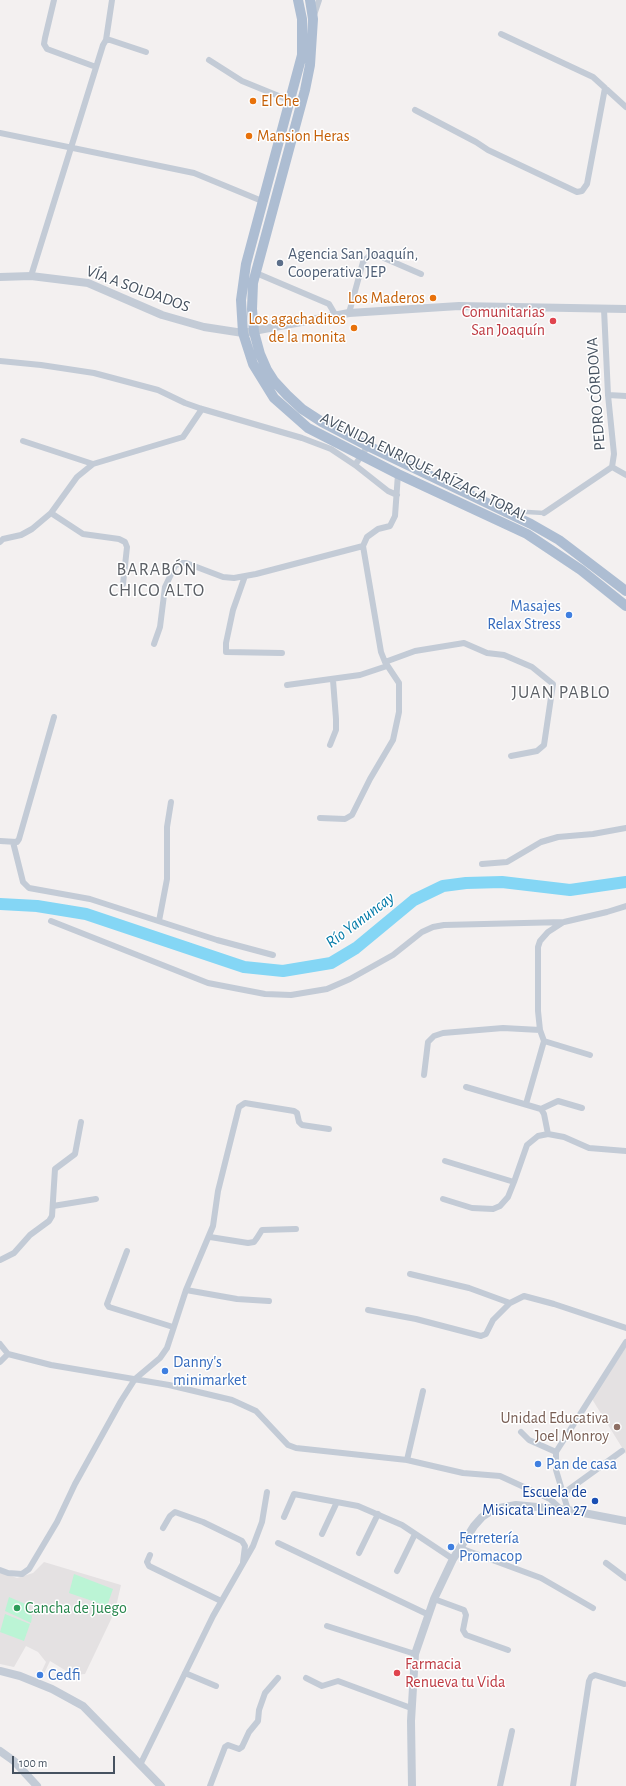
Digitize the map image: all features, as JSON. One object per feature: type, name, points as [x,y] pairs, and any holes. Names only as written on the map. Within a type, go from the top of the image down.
[{"type":"main road","name":"AVENIDA ENRIQUE ARÍZAGA TORAL","points":[[298,0],[302,20],[302,55],[291,101],[262,201],[246,264],[242,300],[243,332],[253,364],[274,398],[308,428],[398,474],[527,534],[581,570],[626,606]]},
{"type":"main road","name":"AVENIDA ENRIQUE ARÍZAGA TORAL","points":[[310,0],[313,19],[310,65],[305,90],[256,272],[252,309],[254,332],[260,354],[267,370],[287,396],[322,422],[368,446],[503,510],[559,540],[626,591]]},
{"type":"street","points":[[54,0],[44,38],[44,44],[47,49],[96,67]]},
{"type":"street","points":[[31,276],[96,67],[106,40],[112,0]]},
{"type":"street","points":[[313,19],[319,0]]},
{"type":"street","points":[[502,34],[592,76],[626,107]]},
{"type":"street","points":[[106,40],[146,52]]},
{"type":"street","points":[[209,60],[242,81],[291,101]]},
{"type":"street","points":[[415,110],[470,138],[488,150],[577,192],[582,191],[587,184],[605,88]]},
{"type":"street","points":[[0,133],[71,149],[194,173],[262,201]]},
{"type":"street","points":[[349,313],[363,262],[369,256],[376,255],[421,274]]},
{"type":"street","points":[[256,272],[329,304],[336,316]]},
{"type":"street","name":"VÍA A SOLDADOS","points":[[0,276],[31,276],[88,283],[162,315],[204,327],[243,332],[254,332],[349,313],[459,306],[626,309]]},
{"type":"street","name":"PEDRO CÓRDOVA","points":[[544,513],[612,467],[614,454],[608,395],[604,309]]},
{"type":"street","points":[[0,361],[41,365],[94,373],[158,390],[185,403],[202,409],[302,438],[331,449],[355,465],[386,490],[397,495]]},
{"type":"street","points":[[608,395],[626,396]]},
{"type":"street","points":[[0,532],[1,540],[21,535],[32,529],[51,513],[77,477],[93,464],[183,437],[202,409]]},
{"type":"street","points":[[23,441],[93,464]]},
{"type":"street","points":[[355,465],[368,446]]},
{"type":"street","points":[[612,467],[626,475]]},
{"type":"street","points":[[320,818],[344,819],[352,815],[392,740],[399,712],[399,683],[386,664],[381,652],[364,546],[367,537],[378,529],[390,526],[395,516],[398,474]]},
{"type":"street","points":[[503,510],[544,513]]},
{"type":"street","points":[[51,513],[84,534],[120,539],[125,542],[127,547],[123,584]]},
{"type":"street","points":[[154,644],[160,627],[165,587],[175,566],[186,563],[223,578],[245,576],[364,546]]},
{"type":"street","points":[[245,576],[233,610],[226,643],[226,652],[282,653]]},
{"type":"street","points":[[287,685],[333,680],[360,675],[415,652],[464,643],[486,653],[504,655],[532,667],[553,684],[544,744],[537,751],[511,756]]},
{"type":"street","points":[[330,745],[336,730],[333,680]]},
{"type":"street","points":[[0,841],[17,842],[20,839],[54,717]]},
{"type":"street","points":[[159,920],[166,879],[166,827],[170,802]]},
{"type":"street","points":[[482,864],[507,862],[541,842],[558,837],[593,834],[626,828]]},
{"type":"street","points":[[13,842],[23,882],[29,888],[90,899],[159,920],[217,940],[272,955]]},
{"type":"street","points":[[51,920],[208,983],[265,994],[291,995],[327,989],[350,979],[393,955],[422,932],[433,927],[444,925],[564,922],[626,906]]},
{"type":"street","points":[[526,1104],[544,1041],[540,1030],[538,1011],[538,947],[540,941],[548,932],[564,922]]},
{"type":"street","points":[[424,1075],[428,1042],[434,1036],[442,1033],[503,1028],[540,1030]]},
{"type":"street","points":[[544,1041],[590,1055]]},
{"type":"street","points":[[466,1087],[541,1109],[544,1114],[548,1134]]},
{"type":"street","points":[[541,1109],[558,1101],[582,1108]]},
{"type":"street","points":[[0,1570],[8,1573],[22,1574],[29,1569],[57,1522],[75,1484],[135,1379],[160,1358],[167,1348],[172,1337],[186,1290],[210,1236],[215,1218],[218,1191],[238,1110],[242,1104],[251,1104],[294,1111],[297,1113],[299,1122],[302,1125],[329,1129]]},
{"type":"street","points":[[0,1260],[14,1253],[30,1235],[49,1221],[52,1216],[55,1170],[75,1154],[81,1122]]},
{"type":"street","points":[[444,1199],[472,1208],[494,1209],[500,1206],[508,1197],[527,1145],[532,1139],[548,1134],[564,1137],[589,1148],[626,1151]]},
{"type":"street","points":[[445,1161],[514,1182]]},
{"type":"street","points":[[53,1206],[96,1199]]},
{"type":"street","points":[[210,1236],[248,1243],[254,1242],[262,1230],[296,1229]]},
{"type":"street","points":[[127,1251],[107,1304],[109,1307],[174,1327]]},
{"type":"street","points":[[410,1274],[469,1288],[510,1303]]},
{"type":"street","points":[[186,1290],[237,1299],[269,1300]]},
{"type":"street","points":[[368,1310],[416,1319],[481,1336],[486,1334],[493,1320],[510,1303],[524,1296],[532,1297],[626,1328]]},
{"type":"street","points":[[565,1510],[564,1493],[556,1470],[556,1452],[626,1342]]},
{"type":"street","points":[[0,1344],[8,1354],[51,1365],[190,1390],[246,1405],[256,1411],[288,1445],[296,1448],[407,1460],[463,1473],[500,1476],[550,1499],[565,1510]]},
{"type":"street","points":[[0,1362],[8,1354]]},
{"type":"street","points":[[407,1460],[424,1391]]},
{"type":"street","points":[[521,1432],[529,1440],[556,1452]]},
{"type":"street","points":[[564,1493],[622,1451]]},
{"type":"street","points":[[140,1765],[222,1601],[253,1546],[262,1522],[267,1492]]},
{"type":"street","points":[[284,1517],[294,1494],[358,1506],[402,1525],[453,1559]]},
{"type":"street","points":[[322,1534],[337,1502]]},
{"type":"street","points":[[412,1786],[411,1708],[415,1654],[427,1614],[453,1559],[474,1526],[482,1517],[494,1509],[516,1505],[565,1510],[626,1521]]},
{"type":"street","points":[[163,1528],[170,1516],[175,1512],[203,1522],[242,1541],[245,1546],[243,1563]]},
{"type":"street","points":[[359,1553],[378,1514]]},
{"type":"street","points":[[397,1571],[415,1534]]},
{"type":"street","points":[[278,1543],[427,1614]]},
{"type":"street","points":[[460,1548],[541,1578],[592,1608]]},
{"type":"street","points":[[150,1555],[147,1562],[149,1566],[222,1601]]},
{"type":"street","points":[[606,1563],[626,1578]]},
{"type":"street","points":[[434,1599],[464,1610],[466,1615],[462,1630],[466,1635],[508,1650]]},
{"type":"street","points":[[328,1626],[415,1654]]},
{"type":"street","points":[[0,1671],[20,1676],[52,1689],[83,1706],[161,1786]]},
{"type":"street","points":[[185,1673],[216,1686]]},
{"type":"street","points":[[573,1786],[589,1681],[591,1677],[595,1675],[624,1684]]},
{"type":"street","points":[[210,1786],[226,1747],[228,1745],[239,1749],[242,1747],[249,1732],[258,1721],[259,1710],[265,1692],[278,1678]]},
{"type":"street","points":[[306,1678],[322,1686],[338,1681],[411,1708]]},
{"type":"street","points":[[500,1786],[512,1731]]},
{"type":"street","points":[[0,1751],[14,1761],[37,1786]]},
{"type":"shaded area","name":"Unidad Educativa Joel Monroy","points":[[626,1347],[626,1454],[592,1399]]},
{"type":"shaded area","points":[[44,1562],[121,1585],[115,1611],[85,1674],[73,1675],[50,1661],[42,1678],[39,1677],[46,1662],[38,1652],[26,1646],[14,1667],[0,1664],[0,1572],[17,1578],[33,1573]]},
{"type":"green space","points":[[74,1574],[113,1589],[107,1606],[69,1593]]},
{"type":"green space","name":"Cancha de juego","points":[[9,1597],[28,1605],[32,1617],[31,1623],[5,1611]]},
{"type":"green space","points":[[5,1614],[30,1624],[24,1641],[0,1632]]},
{"type":"waterway","name":"Río Yanuncay","points":[[0,904],[37,906],[86,914],[244,967],[283,971],[331,963],[356,948],[414,900],[443,886],[466,883],[502,882],[570,890],[626,882]]},
{"type":"place","name":"El Che","points":[[253,101]]},
{"type":"place","name":"Mansion Heras","points":[[249,136]]},
{"type":"place","name":"Agencia San Joaquín, Cooperativa JEP","points":[[280,263]]},
{"type":"place","name":"Los Maderos","points":[[433,298]]},
{"type":"place","name":"Comunitarias San Joaquín","points":[[553,321]]},
{"type":"place","name":"Los agachaditos de la monita","points":[[354,328]]},
{"type":"place","name":"Masajes Relax Stress","points":[[569,615]]},
{"type":"place","name":"Danny's minimarket","points":[[165,1371]]},
{"type":"place","name":"Unidad Educativa Joel Monroy","points":[[617,1427]]},
{"type":"place","name":"Pan de casa","points":[[538,1464]]},
{"type":"place","name":"Escuela de Misicata Linea 27","points":[[595,1501]]},
{"type":"place","name":"Ferretería Promacop","points":[[451,1547]]},
{"type":"place","name":"Cancha de juego","points":[[17,1608]]},
{"type":"place","name":"Farmacia Renueva tu Vida","points":[[397,1673]]},
{"type":"place","name":"Cedfi","points":[[40,1675]]},
{"type":"district","name":"BARABÓN CHICO ALTO","points":[[157,580]]},
{"type":"district","name":"JUAN PABLO","points":[[561,693]]}]
